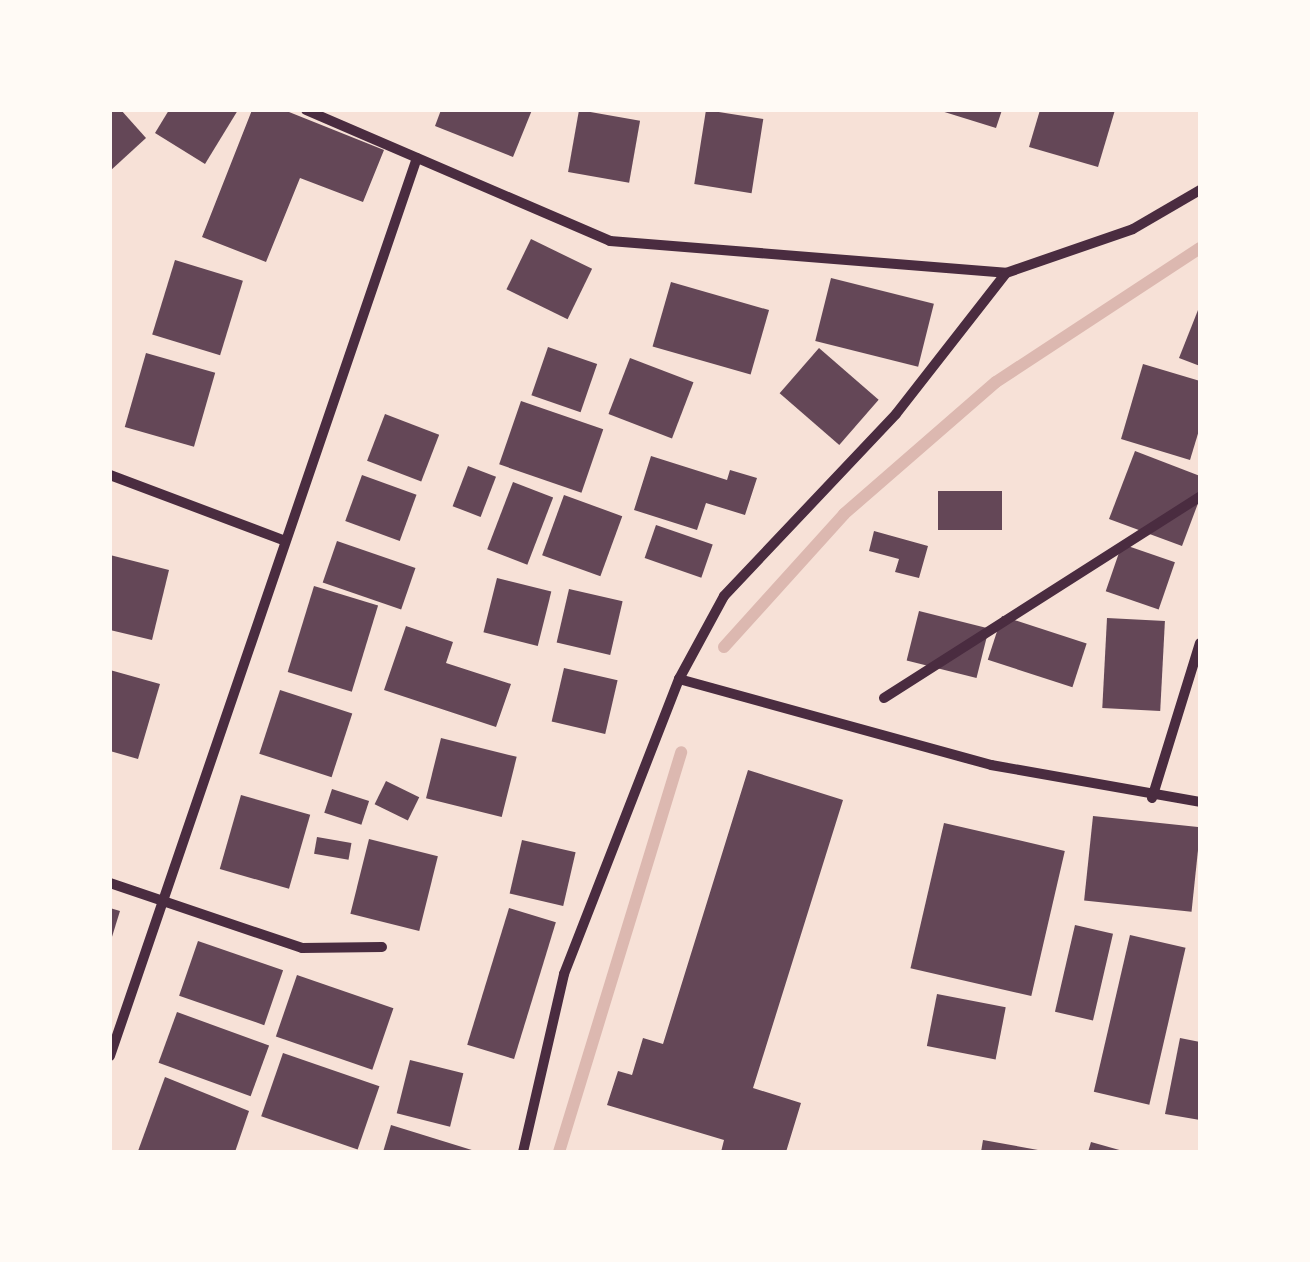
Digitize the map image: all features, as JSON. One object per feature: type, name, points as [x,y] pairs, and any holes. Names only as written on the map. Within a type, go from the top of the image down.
[{"type":"street","points":[[306,110],[610,241],[1006,273],[1133,229],[1200,190]]},
{"type":"street","points":[[110,1056],[283,540],[417,158]]},
{"type":"street","points":[[522,1152],[564,974],[679,679],[724,596],[896,414],[1006,273]]},
{"type":"street","points":[[110,474],[283,540]]},
{"type":"street","points":[[884,698],[1200,497]]},
{"type":"street","points":[[1152,798],[1200,643]]},
{"type":"street","points":[[679,679],[848,730],[1152,798],[1200,802]]},
{"type":"street","points":[[110,883],[302,948],[382,947]]},
{"type":"building","points":[[110,110],[121,110],[146,138],[110,171]]},
{"type":"building","points":[[169,110],[238,110],[205,164],[155,133]]},
{"type":"building","points":[[252,110],[284,110],[384,150],[363,202],[300,178],[266,262],[202,237]]},
{"type":"building","points":[[441,110],[532,110],[513,157],[435,126]]},
{"type":"building","points":[[579,110],[640,121],[629,183],[568,172]]},
{"type":"building","points":[[706,110],[763,119],[752,193],[694,184]]},
{"type":"building","points":[[938,110],[1002,110],[996,128]]},
{"type":"building","points":[[1040,110],[1115,110],[1098,167],[1029,147]]},
{"type":"building","points":[[531,239],[592,269],[568,319],[506,289]]},
{"type":"building","points":[[175,260],[243,281],[220,355],[152,335]]},
{"type":"building","points":[[831,278],[934,304],[918,367],[815,341]]},
{"type":"building","points":[[671,282],[769,310],[751,375],[653,346]]},
{"type":"building","points":[[1200,305],[1200,366],[1179,358]]},
{"type":"building","points":[[548,347],[597,364],[581,412],[531,395]]},
{"type":"building","points":[[819,348],[879,400],[839,445],[780,393]]},
{"type":"building","points":[[146,353],[215,373],[194,447],[125,427]]},
{"type":"building","points":[[630,358],[693,382],[672,438],[608,414]]},
{"type":"building","points":[[1143,364],[1200,381],[1200,427],[1190,460],[1121,439]]},
{"type":"building","points":[[521,401],[603,429],[581,493],[499,464]]},
{"type":"building","points":[[385,414],[439,435],[421,481],[367,461]]},
{"type":"building","points":[[1135,451],[1200,476],[1200,498],[1182,546],[1109,519]]},
{"type":"building","points":[[651,456],[727,480],[730,470],[757,478],[745,515],[706,503],[697,530],[634,510]]},
{"type":"building","points":[[468,466],[496,477],[481,517],[453,506]]},
{"type":"building","points":[[362,475],[417,495],[400,541],[345,521]]},
{"type":"building","points":[[513,482],[553,497],[527,565],[487,549]]},
{"type":"building","points":[[938,491],[1002,491],[1002,530],[938,530]]},
{"type":"building","points":[[564,495],[622,516],[600,576],[542,555]]},
{"type":"building","points":[[656,525],[713,545],[701,578],[645,558]]},
{"type":"building","points":[[874,531],[928,546],[919,578],[895,572],[899,559],[869,551]]},
{"type":"building","points":[[337,541],[415,568],[401,610],[323,583]]},
{"type":"building","points":[[1122,544],[1175,562],[1159,610],[1106,591]]},
{"type":"building","points":[[110,555],[169,570],[152,640],[110,630]]},
{"type":"building","points":[[497,578],[551,592],[538,646],[483,632]]},
{"type":"building","points":[[314,586],[378,606],[352,692],[288,672]]},
{"type":"building","points":[[569,589],[623,601],[610,655],[557,643]]},
{"type":"building","points":[[919,611],[989,628],[977,678],[907,660]]},
{"type":"building","points":[[1002,616],[1087,644],[1072,687],[988,660]]},
{"type":"building","points":[[1107,618],[1165,621],[1160,711],[1102,708]]},
{"type":"building","points":[[406,626],[453,642],[446,663],[511,684],[496,727],[384,690]]},
{"type":"building","points":[[564,668],[618,680],[605,734],[552,722]]},
{"type":"building","points":[[110,670],[160,684],[138,759],[110,751]]},
{"type":"building","points":[[280,690],[352,713],[332,777],[259,754]]},
{"type":"building","points":[[441,738],[517,757],[502,817],[426,798]]},
{"type":"building","points":[[748,770],[843,800],[753,1088],[801,1103],[786,1152],[721,1152],[724,1140],[607,1105],[618,1071],[632,1075],[643,1038],[663,1044]]},
{"type":"building","points":[[386,781],[419,797],[408,821],[375,804]]},
{"type":"building","points":[[332,789],[369,801],[361,825],[324,813]]},
{"type":"building","points":[[241,795],[310,815],[289,889],[220,869]]},
{"type":"building","points":[[1093,816],[1200,827],[1192,912],[1084,901]]},
{"type":"building","points":[[944,823],[1065,851],[1031,996],[910,968]]},
{"type":"building","points":[[317,837],[351,843],[349,860],[314,854]]},
{"type":"building","points":[[369,839],[438,856],[419,931],[350,914]]},
{"type":"building","points":[[522,840],[576,852],[563,906],[510,894]]},
{"type":"building","points":[[110,908],[120,911],[111,940],[110,940]]},
{"type":"building","points":[[509,908],[556,922],[514,1059],[467,1045]]},
{"type":"building","points":[[1075,925],[1113,934],[1093,1020],[1055,1012]]},
{"type":"building","points":[[1130,935],[1186,948],[1149,1105],[1094,1092]]},
{"type":"building","points":[[198,941],[283,970],[264,1025],[179,996]]},
{"type":"building","points":[[297,975],[393,1008],[372,1070],[276,1036]]},
{"type":"building","points":[[937,994],[1006,1007],[996,1059],[927,1046]]},
{"type":"building","points":[[177,1012],[269,1046],[251,1096],[159,1063]]},
{"type":"building","points":[[1180,1038],[1200,1042],[1200,1120],[1165,1114]]},
{"type":"building","points":[[283,1053],[379,1086],[358,1150],[261,1116]]},
{"type":"building","points":[[410,1060],[463,1073],[450,1127],[397,1113]]},
{"type":"building","points":[[165,1077],[249,1111],[235,1152],[138,1151]]},
{"type":"building","points":[[391,1125],[475,1151],[383,1152]]},
{"type":"building","points":[[983,1140],[1038,1150],[1038,1152],[981,1152]]},
{"type":"building","points":[[1091,1142],[1123,1151],[1123,1152],[1088,1152]]},
{"type":"waterway","points":[[724,647],[844,514],[996,382],[1200,248]]},
{"type":"waterway","points":[[559,1152],[681,752]]}]
